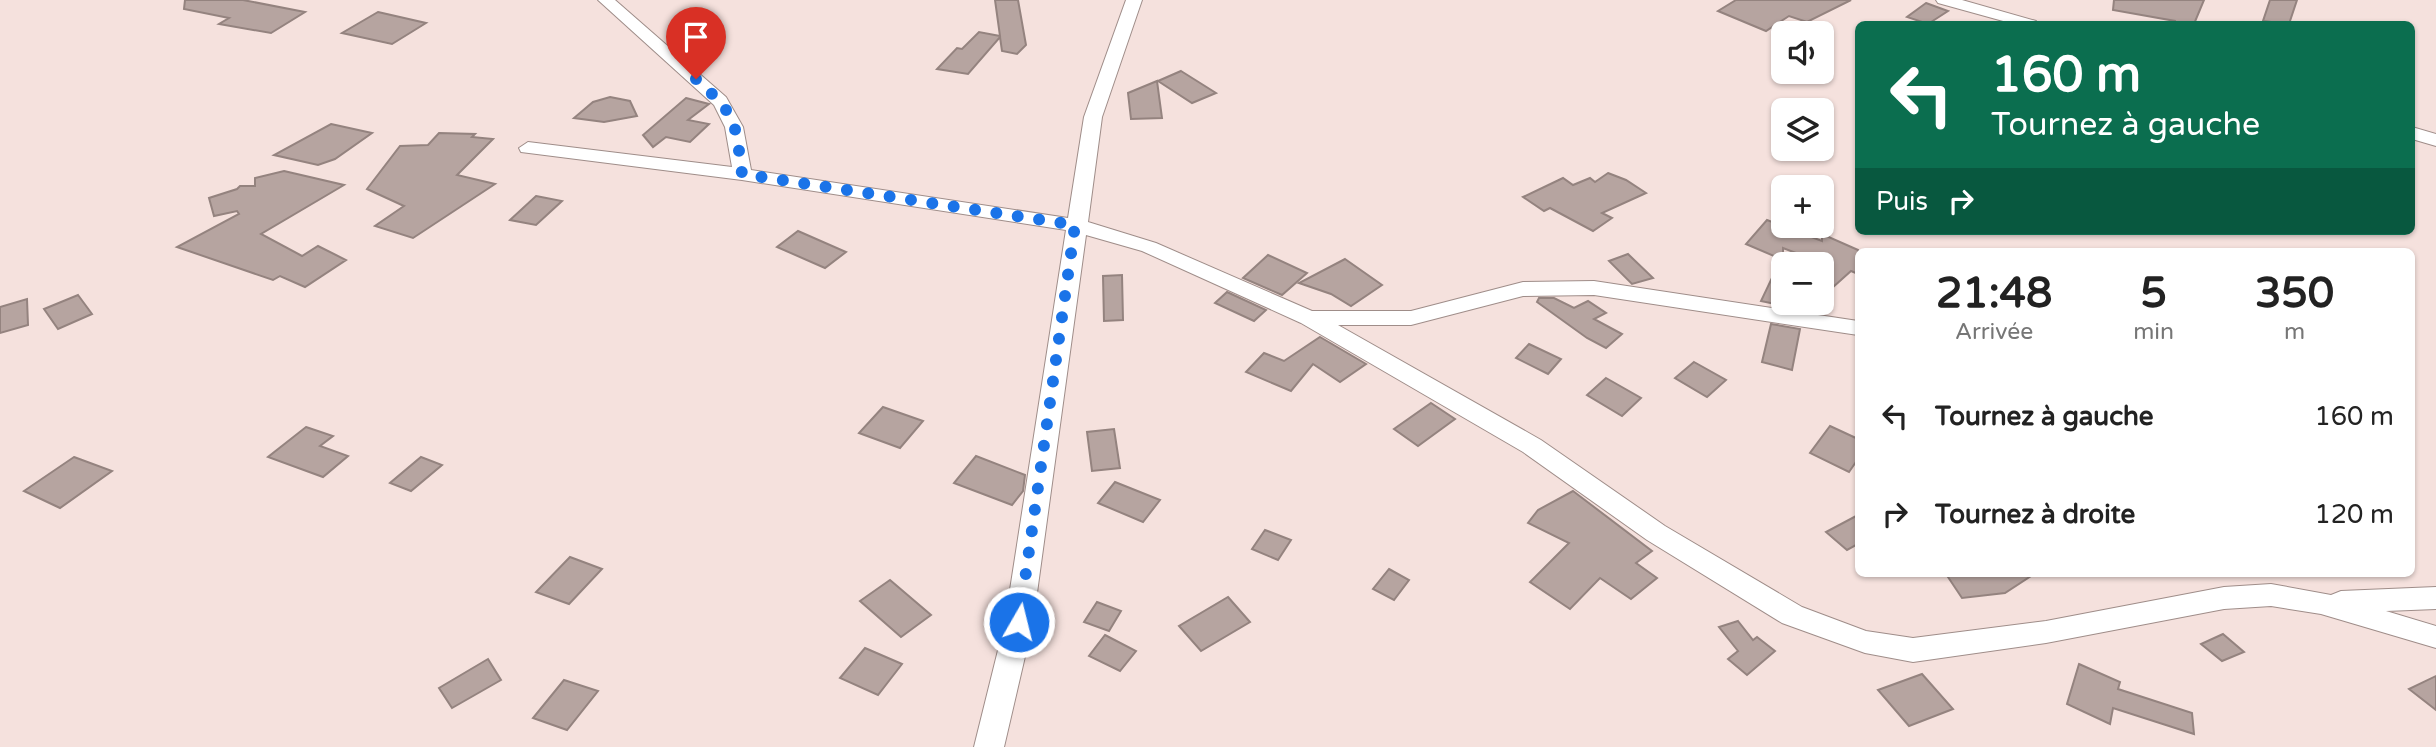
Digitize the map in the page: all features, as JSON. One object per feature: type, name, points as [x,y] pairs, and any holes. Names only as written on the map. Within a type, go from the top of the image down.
[{"type":"street","points":[[606,0],[720,101],[734,124],[742,174]]},
{"type":"street","points":[[989,747],[1019,622],[1075,225],[1093,117],[1133,0]]},
{"type":"street","points":[[1944,0],[2019,21]]},
{"type":"street","points":[[2415,134],[2436,140]]},
{"type":"street","points":[[528,148],[742,174],[1075,225],[1149,247],[1309,318],[1532,446],[1656,533],[1792,615],[1865,642],[1913,650],[2046,632],[2224,598],[2271,595],[2321,603],[2436,637]]},
{"type":"street","points":[[1309,318],[1411,318],[1523,289],[1559,287],[1594,288],[1855,328]]},
{"type":"street","points":[[2321,603],[2436,598]]},
{"type":"building","points":[[185,0],[243,0],[305,12],[271,33],[219,24],[229,18],[184,9]]},
{"type":"building","points":[[995,0],[1018,0],[1026,45],[1017,54],[1002,51],[1000,37],[968,74],[937,69],[957,48],[962,49],[979,32],[1000,36]]},
{"type":"building","points":[[1736,0],[1851,0],[1809,21],[1789,16],[1781,21],[1771,21],[1771,28],[1766,31],[1718,11]]},
{"type":"building","points":[[2114,0],[2204,0],[2195,21],[2175,21],[2113,10]]},
{"type":"building","points":[[2270,0],[2297,0],[2290,21],[2263,21]]},
{"type":"building","points":[[1926,3],[1948,11],[1933,21],[1919,21],[1907,17]]},
{"type":"building","points":[[378,12],[426,23],[392,44],[342,33]]},
{"type":"building","points":[[1181,71],[1216,93],[1192,103],[1158,81]]},
{"type":"building","points":[[1157,81],[1162,118],[1131,119],[1128,93]]},
{"type":"building","points":[[610,97],[630,101],[637,116],[604,122],[574,118],[593,102]]},
{"type":"building","points":[[686,98],[709,104],[688,120],[709,124],[690,142],[666,137],[653,147],[643,135]]},
{"type":"building","points":[[331,124],[372,133],[335,159],[318,165],[274,155]]},
{"type":"building","points":[[439,133],[475,134],[472,137],[493,139],[457,175],[495,184],[413,238],[375,226],[404,206],[367,189],[400,146],[428,145]]},
{"type":"building","points":[[284,171],[344,185],[261,234],[302,256],[318,246],[346,260],[305,287],[280,276],[273,280],[177,247],[239,214],[237,211],[214,216],[209,198],[240,186],[255,186],[255,178]]},
{"type":"building","points":[[1608,173],[1626,180],[1646,193],[1602,213],[1612,218],[1593,231],[1550,208],[1544,211],[1523,197],[1563,178],[1573,185],[1590,178],[1595,182]]},
{"type":"building","points":[[536,196],[562,201],[536,225],[510,220]]},
{"type":"building","points":[[1767,220],[1771,222],[1771,238],[1814,238],[1822,241],[1822,238],[1831,238],[1855,249],[1855,273],[1851,271],[1834,286],[1834,252],[1793,252],[1783,248],[1783,252],[1771,252],[1771,255],[1746,244]]},
{"type":"building","points":[[798,231],[846,252],[825,268],[777,247]]},
{"type":"building","points":[[1628,254],[1653,278],[1632,284],[1609,261]]},
{"type":"building","points":[[1268,255],[1307,273],[1282,295],[1243,278]]},
{"type":"building","points":[[1345,259],[1382,285],[1351,306],[1331,294],[1299,283]]},
{"type":"building","points":[[1122,275],[1123,320],[1104,321],[1103,276]]},
{"type":"building","points":[[1771,280],[1771,303],[1761,301]]},
{"type":"building","points":[[1227,292],[1266,310],[1254,321],[1215,303]]},
{"type":"building","points":[[78,295],[92,314],[58,329],[44,309]]},
{"type":"building","points":[[1539,298],[1554,298],[1574,308],[1588,301],[1606,313],[1594,319],[1622,334],[1606,348],[1587,338],[1537,302]]},
{"type":"building","points":[[27,299],[28,325],[0,333],[0,307]]},
{"type":"building","points":[[1771,324],[1800,329],[1792,370],[1762,362]]},
{"type":"building","points":[[1320,337],[1366,364],[1340,382],[1313,364],[1291,391],[1246,372],[1264,353],[1284,361]]},
{"type":"building","points":[[1529,344],[1561,359],[1548,374],[1516,358]]},
{"type":"building","points":[[1694,362],[1726,380],[1707,397],[1675,378]]},
{"type":"building","points":[[1606,378],[1641,398],[1622,416],[1587,395]]},
{"type":"building","points":[[1431,403],[1455,419],[1418,446],[1394,429]]},
{"type":"building","points":[[883,407],[923,421],[900,448],[859,433]]},
{"type":"building","points":[[1830,426],[1855,438],[1855,463],[1849,472],[1810,453]]},
{"type":"building","points":[[306,427],[333,436],[320,446],[348,456],[323,477],[268,457]]},
{"type":"building","points":[[1114,429],[1120,468],[1092,471],[1087,432]]},
{"type":"building","points":[[976,456],[1025,475],[1023,491],[1012,505],[954,483]]},
{"type":"building","points":[[74,457],[112,471],[60,508],[24,491]]},
{"type":"building","points":[[421,457],[442,465],[411,491],[390,483]]},
{"type":"building","points":[[1115,482],[1160,500],[1143,522],[1098,503]]},
{"type":"building","points":[[1573,491],[1652,551],[1636,563],[1657,578],[1631,599],[1600,578],[1570,609],[1530,582],[1569,543],[1528,523],[1538,510]]},
{"type":"building","points":[[1855,517],[1855,546],[1847,550],[1826,532]]},
{"type":"building","points":[[1265,530],[1291,540],[1278,560],[1252,549]]},
{"type":"building","points":[[570,557],[602,569],[569,604],[536,592]]},
{"type":"building","points":[[1389,569],[1409,580],[1394,600],[1373,589]]},
{"type":"building","points":[[1948,577],[2029,577],[2005,593],[1962,598]]},
{"type":"building","points":[[890,580],[931,615],[901,637],[860,601]]},
{"type":"building","points":[[1228,597],[1250,622],[1201,651],[1179,626]]},
{"type":"building","points":[[1097,602],[1121,611],[1109,631],[1084,622]]},
{"type":"building","points":[[1738,621],[1753,640],[1757,637],[1775,651],[1747,675],[1728,659],[1738,651],[1719,627]]},
{"type":"building","points":[[2223,634],[2244,652],[2222,661],[2201,644]]},
{"type":"building","points":[[1105,635],[1136,651],[1120,671],[1089,656]]},
{"type":"building","points":[[865,648],[902,664],[878,695],[840,678]]},
{"type":"building","points":[[488,659],[501,680],[452,708],[439,688]]},
{"type":"building","points":[[2079,664],[2120,682],[2118,689],[2192,713],[2194,734],[2113,708],[2110,724],[2067,704]]},
{"type":"building","points":[[1922,674],[1953,709],[1909,726],[1878,690]]},
{"type":"building","points":[[2436,676],[2436,710],[2409,689]]},
{"type":"building","points":[[564,680],[598,691],[567,730],[533,718]]},
{"type":"route","points":[[696,79],[732,116],[737,132],[742,174],[1075,225],[1019,622]]}]
